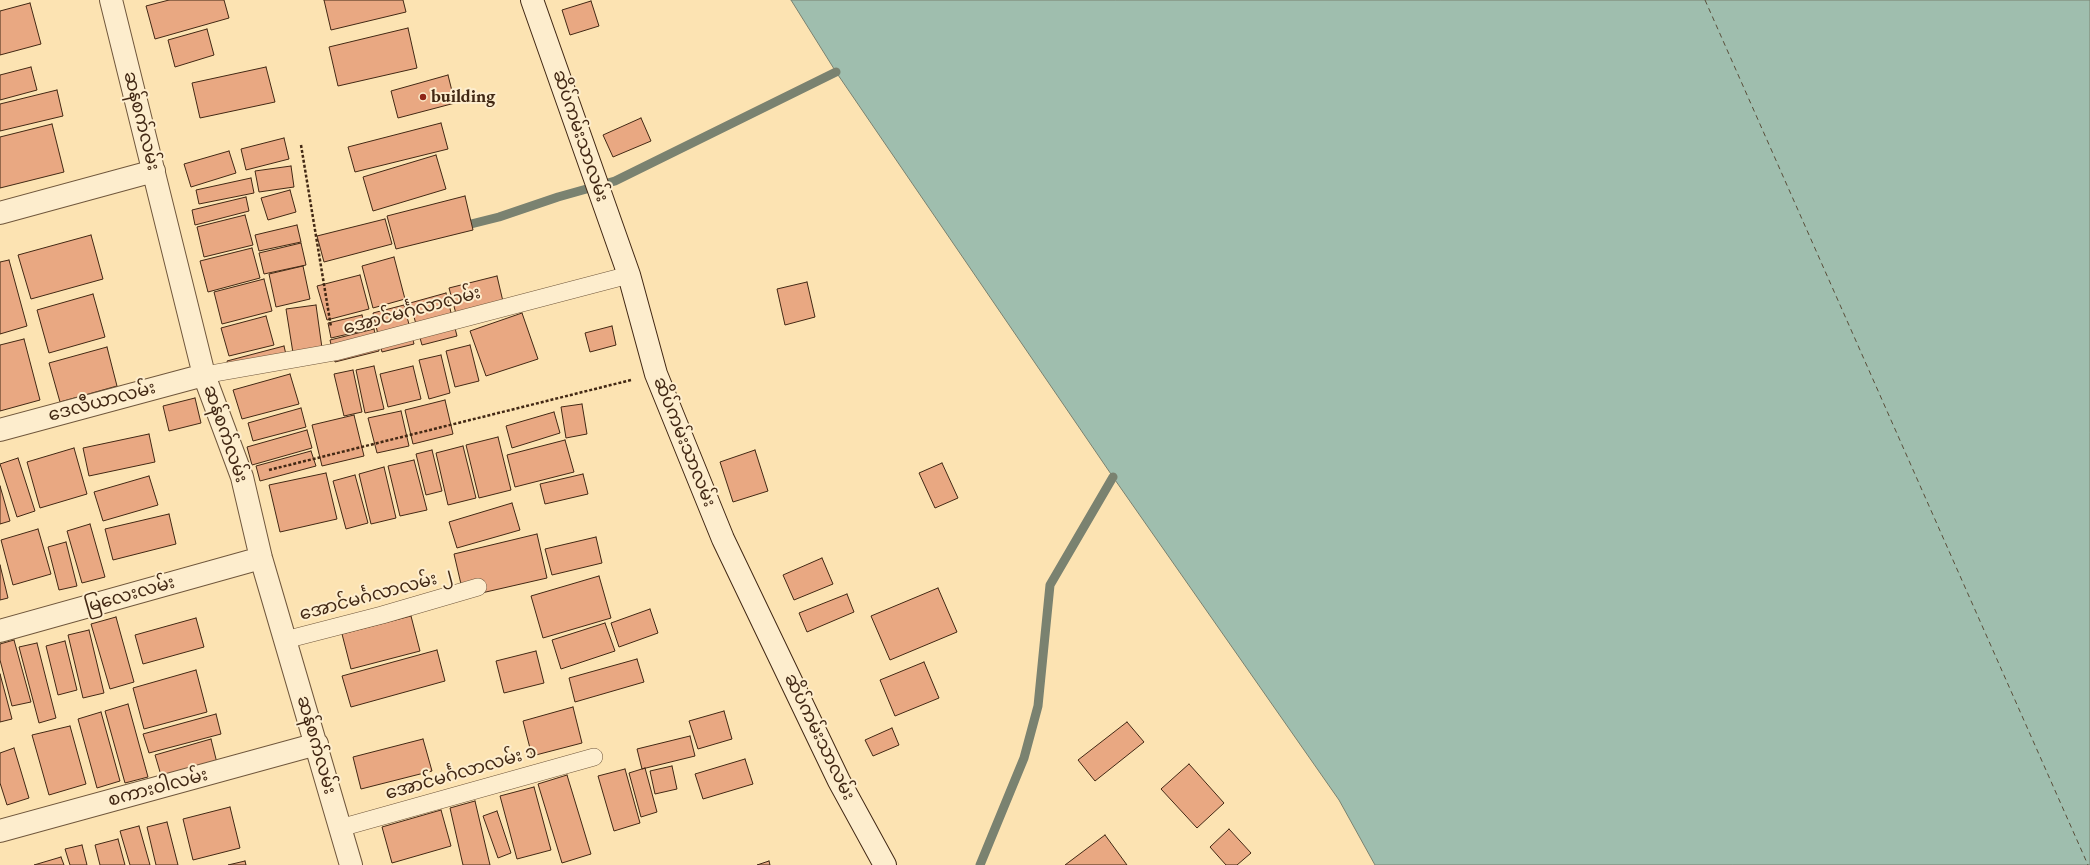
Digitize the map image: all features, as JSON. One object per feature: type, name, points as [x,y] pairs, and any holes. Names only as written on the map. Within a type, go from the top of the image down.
[{"type":"street","name":"ဆန်စက်လမ်း","points":[[111,0],[204,375],[242,477],[260,558],[317,744],[351,865]]},
{"type":"street","name":"ဆိပ်ကမ်းသာလမ်း","points":[[532,0],[629,275],[656,374],[723,539],[838,781],[885,865]]},
{"type":"street","points":[[0,213],[154,171]]},
{"type":"street","name":"ဒေလီယာလမ်း","points":[[0,430],[204,375]]},
{"type":"street","name":"မြလေးလမ်း","points":[[0,631],[260,558]]},
{"type":"street","name":"စကားဝါလမ်း","points":[[0,831],[317,744]]},
{"type":"lane","name":"အောင်မင်္ဂလာလမ်း","points":[[204,375],[335,352],[629,275]]},
{"type":"lane","name":"အောင်မင်္ဂလာလမ်း ၂","points":[[285,640],[478,588]]},
{"type":"lane","name":"အောင်မင်္ဂလာလမ်း ၁","points":[[340,828],[594,757]]},
{"type":"path","points":[[301,145],[335,352]]},
{"type":"path","points":[[242,477],[656,374]]},
{"type":"shaded area","points":[[791,0],[2090,0],[2090,865],[1375,865],[1339,800],[1113,477],[836,72]]},
{"type":"building","points":[[169,0],[224,0],[229,18],[155,39],[146,6]]},
{"type":"building","points":[[324,0],[403,0],[406,12],[331,30]]},
{"type":"building","points":[[591,1],[599,26],[570,35],[562,10]]},
{"type":"building","points":[[30,3],[41,44],[0,55],[0,11]]},
{"type":"building","points":[[408,28],[417,68],[338,86],[329,47]]},
{"type":"building","points":[[207,29],[214,55],[175,67],[168,40]]},
{"type":"building","points":[[31,67],[37,90],[0,100],[0,75]]},
{"type":"building","points":[[266,67],[275,102],[200,118],[192,83]]},
{"type":"building","name":"building","points":[[448,75],[455,103],[398,118],[391,91]]},
{"type":"building","points":[[57,90],[63,116],[0,131],[0,104]]},
{"type":"building","points":[[641,118],[651,141],[613,157],[603,135]]},
{"type":"building","points":[[441,123],[448,149],[355,172],[348,147]]},
{"type":"building","points":[[52,124],[64,172],[0,188],[0,137]]},
{"type":"building","points":[[284,138],[289,159],[246,170],[241,149]]},
{"type":"building","points":[[229,151],[236,173],[191,187],[184,164]]},
{"type":"building","points":[[436,155],[446,189],[373,211],[363,177]]},
{"type":"building","points":[[291,166],[294,187],[259,192],[255,171]]},
{"type":"building","points":[[251,178],[254,193],[199,204],[196,190]]},
{"type":"building","points":[[290,190],[296,212],[268,220],[261,198]]},
{"type":"building","points":[[465,196],[473,230],[396,249],[387,216]]},
{"type":"building","points":[[246,197],[249,211],[195,225],[192,210]]},
{"type":"building","points":[[245,215],[253,245],[204,257],[197,227]]},
{"type":"building","points":[[385,219],[392,244],[324,262],[317,236]]},
{"type":"building","points":[[297,225],[301,242],[259,251],[255,235]]},
{"type":"building","points":[[91,235],[103,279],[31,299],[18,255]]},
{"type":"building","points":[[301,243],[306,265],[264,274],[259,253]]},
{"type":"building","points":[[252,248],[260,278],[208,292],[200,261]]},
{"type":"building","points":[[394,257],[405,299],[373,308],[362,266]]},
{"type":"building","points":[[9,260],[27,326],[0,334],[0,262]]},
{"type":"building","points":[[303,266],[310,299],[276,307],[269,274]]},
{"type":"building","points":[[360,275],[369,309],[327,320],[317,286]]},
{"type":"building","points":[[497,276],[505,310],[458,321],[449,288]]},
{"type":"building","points":[[264,279],[272,311],[222,324],[214,292]]},
{"type":"building","points":[[807,282],[815,317],[785,325],[777,289]]},
{"type":"building","points":[[446,293],[457,336],[422,345],[410,303]]},
{"type":"building","points":[[93,294],[105,337],[49,353],[37,310]]},
{"type":"building","points":[[316,305],[322,348],[293,353],[286,309]]},
{"type":"building","points":[[404,305],[414,344],[382,352],[373,313]]},
{"type":"building","points":[[522,313],[538,359],[486,376],[470,331]]},
{"type":"building","points":[[362,315],[366,330],[331,338],[328,323]]},
{"type":"building","points":[[266,316],[274,345],[229,356],[221,328]]},
{"type":"building","points":[[612,326],[616,345],[590,352],[585,333]]},
{"type":"building","points":[[374,329],[379,351],[335,362],[330,340]]},
{"type":"building","points":[[24,339],[40,400],[0,411],[0,345]]},
{"type":"building","points":[[470,345],[479,381],[455,387],[446,351]]},
{"type":"building","points":[[284,346],[288,363],[231,378],[227,361]]},
{"type":"building","points":[[107,347],[117,386],[60,402],[49,363]]},
{"type":"building","points":[[441,355],[450,393],[429,399],[419,360]]},
{"type":"building","points":[[374,366],[384,409],[365,413],[356,370]]},
{"type":"building","points":[[413,366],[421,399],[388,407],[380,374]]},
{"type":"building","points":[[353,370],[362,412],[344,416],[334,374]]},
{"type":"building","points":[[290,374],[299,404],[242,419],[233,390]]},
{"type":"building","points":[[195,398],[201,423],[169,431],[163,406]]},
{"type":"building","points":[[445,400],[453,434],[413,444],[405,410]]},
{"type":"building","points":[[582,404],[587,434],[566,438],[561,407]]},
{"type":"building","points":[[301,408],[306,427],[253,441],[248,423]]},
{"type":"building","points":[[401,411],[409,446],[377,453],[368,418]]},
{"type":"building","points":[[554,412],[560,433],[512,448],[506,426]]},
{"type":"building","points":[[354,415],[364,456],[322,466],[312,425]]},
{"type":"building","points":[[307,430],[312,448],[252,465],[247,447]]},
{"type":"building","points":[[149,434],[155,462],[89,476],[83,448]]},
{"type":"building","points":[[498,437],[511,490],[479,498],[466,445]]},
{"type":"building","points":[[565,440],[574,472],[515,487],[507,455]]},
{"type":"building","points":[[463,446],[476,498],[448,505],[436,453]]},
{"type":"building","points":[[74,448],[87,494],[40,508],[27,462]]},
{"type":"building","points":[[432,450],[442,491],[426,495],[416,454]]},
{"type":"building","points":[[755,450],[768,491],[733,502],[720,462]]},
{"type":"building","points":[[311,451],[316,466],[260,481],[256,466]]},
{"type":"building","points":[[18,458],[35,511],[17,517],[0,464]]},
{"type":"building","points":[[414,460],[427,510],[400,516],[388,466]]},
{"type":"building","points":[[942,463],[958,498],[935,508],[919,473]]},
{"type":"building","points":[[384,467],[396,518],[371,524],[359,474]]},
{"type":"building","points":[[326,473],[337,519],[280,532],[269,485]]},
{"type":"building","points":[[583,474],[588,494],[545,504],[540,484]]},
{"type":"building","points":[[355,475],[368,523],[346,529],[333,481]]},
{"type":"building","points":[[149,476],[158,505],[103,521],[94,492]]},
{"type":"building","points":[[0,486],[10,521],[0,524]]},
{"type":"building","points":[[512,503],[520,530],[457,548],[449,522]]},
{"type":"building","points":[[169,514],[176,544],[113,560],[105,529]]},
{"type":"building","points":[[90,524],[105,577],[82,583],[67,531]]},
{"type":"building","points":[[38,529],[51,574],[13,585],[1,540]]},
{"type":"building","points":[[537,534],[547,578],[464,597],[454,554]]},
{"type":"building","points":[[596,537],[602,563],[552,575],[545,549]]},
{"type":"building","points":[[66,542],[77,586],[59,590],[48,547]]},
{"type":"building","points":[[822,558],[833,584],[794,600],[783,575]]},
{"type":"building","points":[[0,565],[8,598],[0,600]]},
{"type":"building","points":[[599,576],[611,618],[543,638],[531,596]]},
{"type":"building","points":[[938,588],[957,632],[890,660],[871,616]]},
{"type":"building","points":[[847,594],[854,612],[807,632],[799,613]]},
{"type":"building","points":[[650,609],[658,633],[619,647],[611,623]]},
{"type":"building","points":[[411,616],[420,651],[351,669],[342,634]]},
{"type":"building","points":[[116,617],[134,682],[110,689],[91,624]]},
{"type":"building","points":[[196,618],[204,647],[143,664],[135,635]]},
{"type":"building","points":[[605,623],[615,651],[561,669],[552,640]]},
{"type":"building","points":[[89,630],[104,693],[83,698],[68,635]]},
{"type":"building","points":[[14,640],[31,702],[12,706],[0,660],[0,644]]},
{"type":"building","points":[[65,641],[77,690],[58,695],[46,646]]},
{"type":"building","points":[[37,643],[56,718],[39,723],[19,647]]},
{"type":"building","points":[[437,650],[445,681],[351,707],[342,676]]},
{"type":"building","points":[[536,651],[544,683],[504,693],[496,661]]},
{"type":"building","points":[[637,659],[644,682],[575,702],[569,678]]},
{"type":"building","points":[[924,662],[939,698],[895,716],[880,680]]},
{"type":"building","points":[[196,670],[207,712],[144,729],[133,688]]},
{"type":"building","points":[[0,674],[12,719],[0,722]]},
{"type":"building","points":[[128,704],[148,777],[125,783],[105,711]]},
{"type":"building","points":[[573,707],[582,743],[532,756],[523,721]]},
{"type":"building","points":[[724,711],[732,739],[698,749],[689,721]]},
{"type":"building","points":[[101,712],[120,781],[97,788],[78,719]]},
{"type":"building","points":[[216,714],[221,734],[149,753],[143,734]]},
{"type":"building","points":[[1127,722],[1144,742],[1095,781],[1078,760]]},
{"type":"building","points":[[70,726],[86,784],[49,795],[32,735]]},
{"type":"building","points":[[892,728],[899,745],[873,756],[865,740]]},
{"type":"building","points":[[690,736],[695,756],[642,769],[637,749]]},
{"type":"building","points":[[211,739],[218,767],[163,782],[155,755]]},
{"type":"building","points":[[423,739],[432,771],[361,789],[353,757]]},
{"type":"building","points":[[14,748],[29,798],[7,805],[0,783],[0,753]]},
{"type":"building","points":[[745,759],[753,784],[703,799],[695,774]]},
{"type":"building","points":[[1189,764],[1224,803],[1197,828],[1161,789]]},
{"type":"building","points":[[672,766],[677,789],[655,794],[650,771]]},
{"type":"building","points":[[645,768],[657,812],[641,817],[629,773]]},
{"type":"building","points":[[625,769],[640,823],[614,831],[598,776]]},
{"type":"building","points":[[567,775],[591,854],[562,863],[538,784]]},
{"type":"building","points":[[534,787],[551,850],[517,859],[500,796]]},
{"type":"building","points":[[475,801],[490,865],[463,865],[450,808]]},
{"type":"building","points":[[230,807],[240,848],[193,860],[183,819]]},
{"type":"building","points":[[441,810],[451,846],[392,863],[382,827]]},
{"type":"building","points":[[497,811],[511,853],[498,858],[483,816]]},
{"type":"building","points":[[167,822],[178,865],[156,865],[147,827]]},
{"type":"building","points":[[139,826],[150,865],[130,865],[120,831]]},
{"type":"building","points":[[1229,829],[1251,853],[1237,865],[1226,865],[1210,847]]},
{"type":"building","points":[[1105,835],[1127,865],[1065,865]]},
{"type":"building","points":[[118,839],[125,865],[100,865],[95,845]]},
{"type":"building","points":[[82,845],[87,865],[70,865],[65,849]]},
{"type":"building","points":[[61,857],[64,865],[34,865]]},
{"type":"building","points":[[245,861],[246,865],[228,865]]},
{"type":"building","points":[[769,861],[770,865],[757,865]]},
{"type":"waterway","points":[[467,225],[499,217],[558,197],[615,181],[836,72]]},
{"type":"waterway","points":[[980,865],[1024,758],[1038,706],[1050,585],[1113,477]]},
{"type":"ferry route","points":[[1705,0],[2088,865]]},
{"type":"place","name":"building","points":[[423,97]]}]
